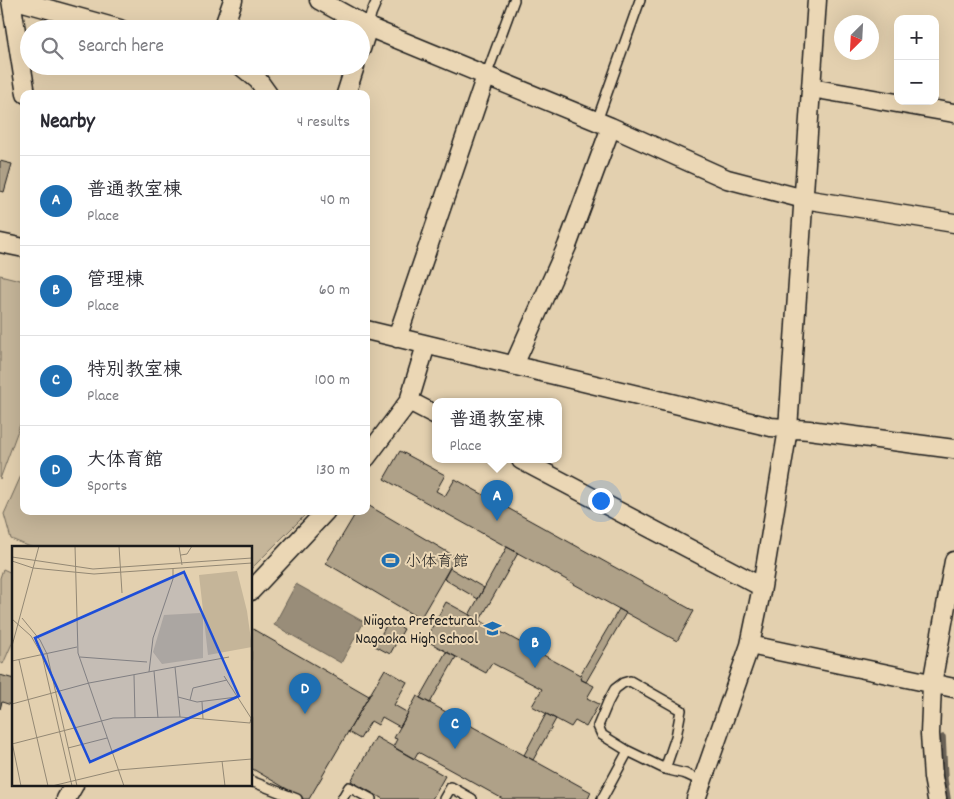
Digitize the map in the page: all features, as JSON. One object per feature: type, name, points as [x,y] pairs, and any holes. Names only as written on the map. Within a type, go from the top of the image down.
[{"type":"street","points":[[12,0],[20,54]]},
{"type":"street","points":[[16,0],[88,20]]},
{"type":"street","points":[[226,20],[233,0]]},
{"type":"street","points":[[319,0],[355,20]]},
{"type":"street","points":[[696,799],[750,646],[762,588],[788,429],[817,0]]},
{"type":"street","points":[[370,28],[604,124],[727,179],[804,199],[954,223]]},
{"type":"street","points":[[23,75],[25,90]]},
{"type":"street","points":[[252,75],[265,90]]},
{"type":"street","points":[[347,90],[352,75]]},
{"type":"street","points":[[396,338],[486,76]]},
{"type":"street","points":[[811,88],[954,114]]},
{"type":"street","points":[[514,365],[567,246],[604,124]]},
{"type":"street","points":[[0,243],[20,247]]},
{"type":"street","points":[[370,331],[771,427],[809,430],[954,449]]},
{"type":"street","points":[[370,453],[409,401],[426,345]]},
{"type":"street","points":[[409,401],[432,413]]},
{"type":"street","points":[[527,463],[762,588]]},
{"type":"street","points":[[252,590],[322,515]]},
{"type":"street","points":[[938,799],[933,777],[931,751],[932,684],[954,561]]},
{"type":"street","points":[[750,646],[954,688]]},
{"type":"street","points":[[66,799],[73,786]]},
{"type":"lane","points":[[370,20],[378,0]]},
{"type":"lane","points":[[486,76],[514,0]]},
{"type":"lane","points":[[604,124],[640,0]]},
{"type":"lane","points":[[665,769],[676,737],[681,710],[630,681],[623,683],[615,689],[596,718],[602,735],[628,751],[665,769],[686,774],[703,782]]},
{"type":"lane","points":[[602,799],[628,751]]},
{"type":"lane","points":[[252,781],[297,799]]},
{"type":"lane","points":[[342,799],[349,787],[370,799]]},
{"type":"lane","points":[[444,799],[450,787],[472,799]]},
{"type":"shaded area","points":[[0,275],[20,280],[20,425],[0,479]]},
{"type":"shaded area","points":[[20,478],[20,515],[305,515],[252,568],[252,546],[28,546],[11,539],[4,514]]},
{"type":"shaded area","points":[[3,569],[12,573],[12,644],[3,664],[0,662],[0,578]]},
{"type":"shaded area","points":[[296,584],[364,622],[341,663],[274,625]]},
{"type":"building","points":[[0,161],[12,164],[4,192],[0,191]]},
{"type":"building","points":[[400,451],[445,475],[436,491],[445,496],[455,479],[694,611],[677,641],[384,479]]},
{"type":"building","name":"小体育館","points":[[370,506],[456,557],[420,619],[326,563],[355,515],[370,515]]},
{"type":"building","points":[[507,547],[518,553],[480,620],[469,615]]},
{"type":"building","points":[[450,568],[484,588],[478,599],[444,579]]},
{"type":"building","points":[[446,602],[582,676],[580,679],[594,686],[587,698],[599,704],[586,727],[575,721],[571,727],[532,706],[542,689],[492,663],[486,673],[425,640]]},
{"type":"building","points":[[619,609],[626,613],[586,682],[580,679],[582,676],[580,675]]},
{"type":"building","points":[[389,620],[404,629],[390,654],[375,646]]},
{"type":"building","points":[[252,629],[369,696],[309,799],[304,799],[252,769]]},
{"type":"building","points":[[446,652],[456,657],[430,703],[420,698]]},
{"type":"building","points":[[385,669],[407,682],[394,705],[408,713],[400,727],[382,717],[378,725],[371,721],[360,739],[348,732]]},
{"type":"building","points":[[0,675],[12,678],[12,702],[11,705],[2,702],[0,709]]},
{"type":"building","points":[[417,696],[591,792],[588,799],[503,799],[418,752],[414,759],[393,747],[397,739],[394,738]]},
{"type":"building","points":[[546,714],[556,719],[533,760],[524,755]]},
{"type":"building","points":[[376,737],[445,776],[432,799],[383,799],[351,781]]},
{"type":"waterway","points":[[943,737],[948,799]]},
{"type":"place","name":"普通教室棟","points":[[497,521]]},
{"type":"place","name":"小体育館","points":[[391,560]]},
{"type":"place","name":"Niigata Prefectural Nagaoka High School","points":[[492,628]]},
{"type":"place","name":"管理棟","points":[[535,668]]},
{"type":"place","name":"大体育館","points":[[305,714]]},
{"type":"place","name":"特別教室棟","points":[[455,749]]}]
